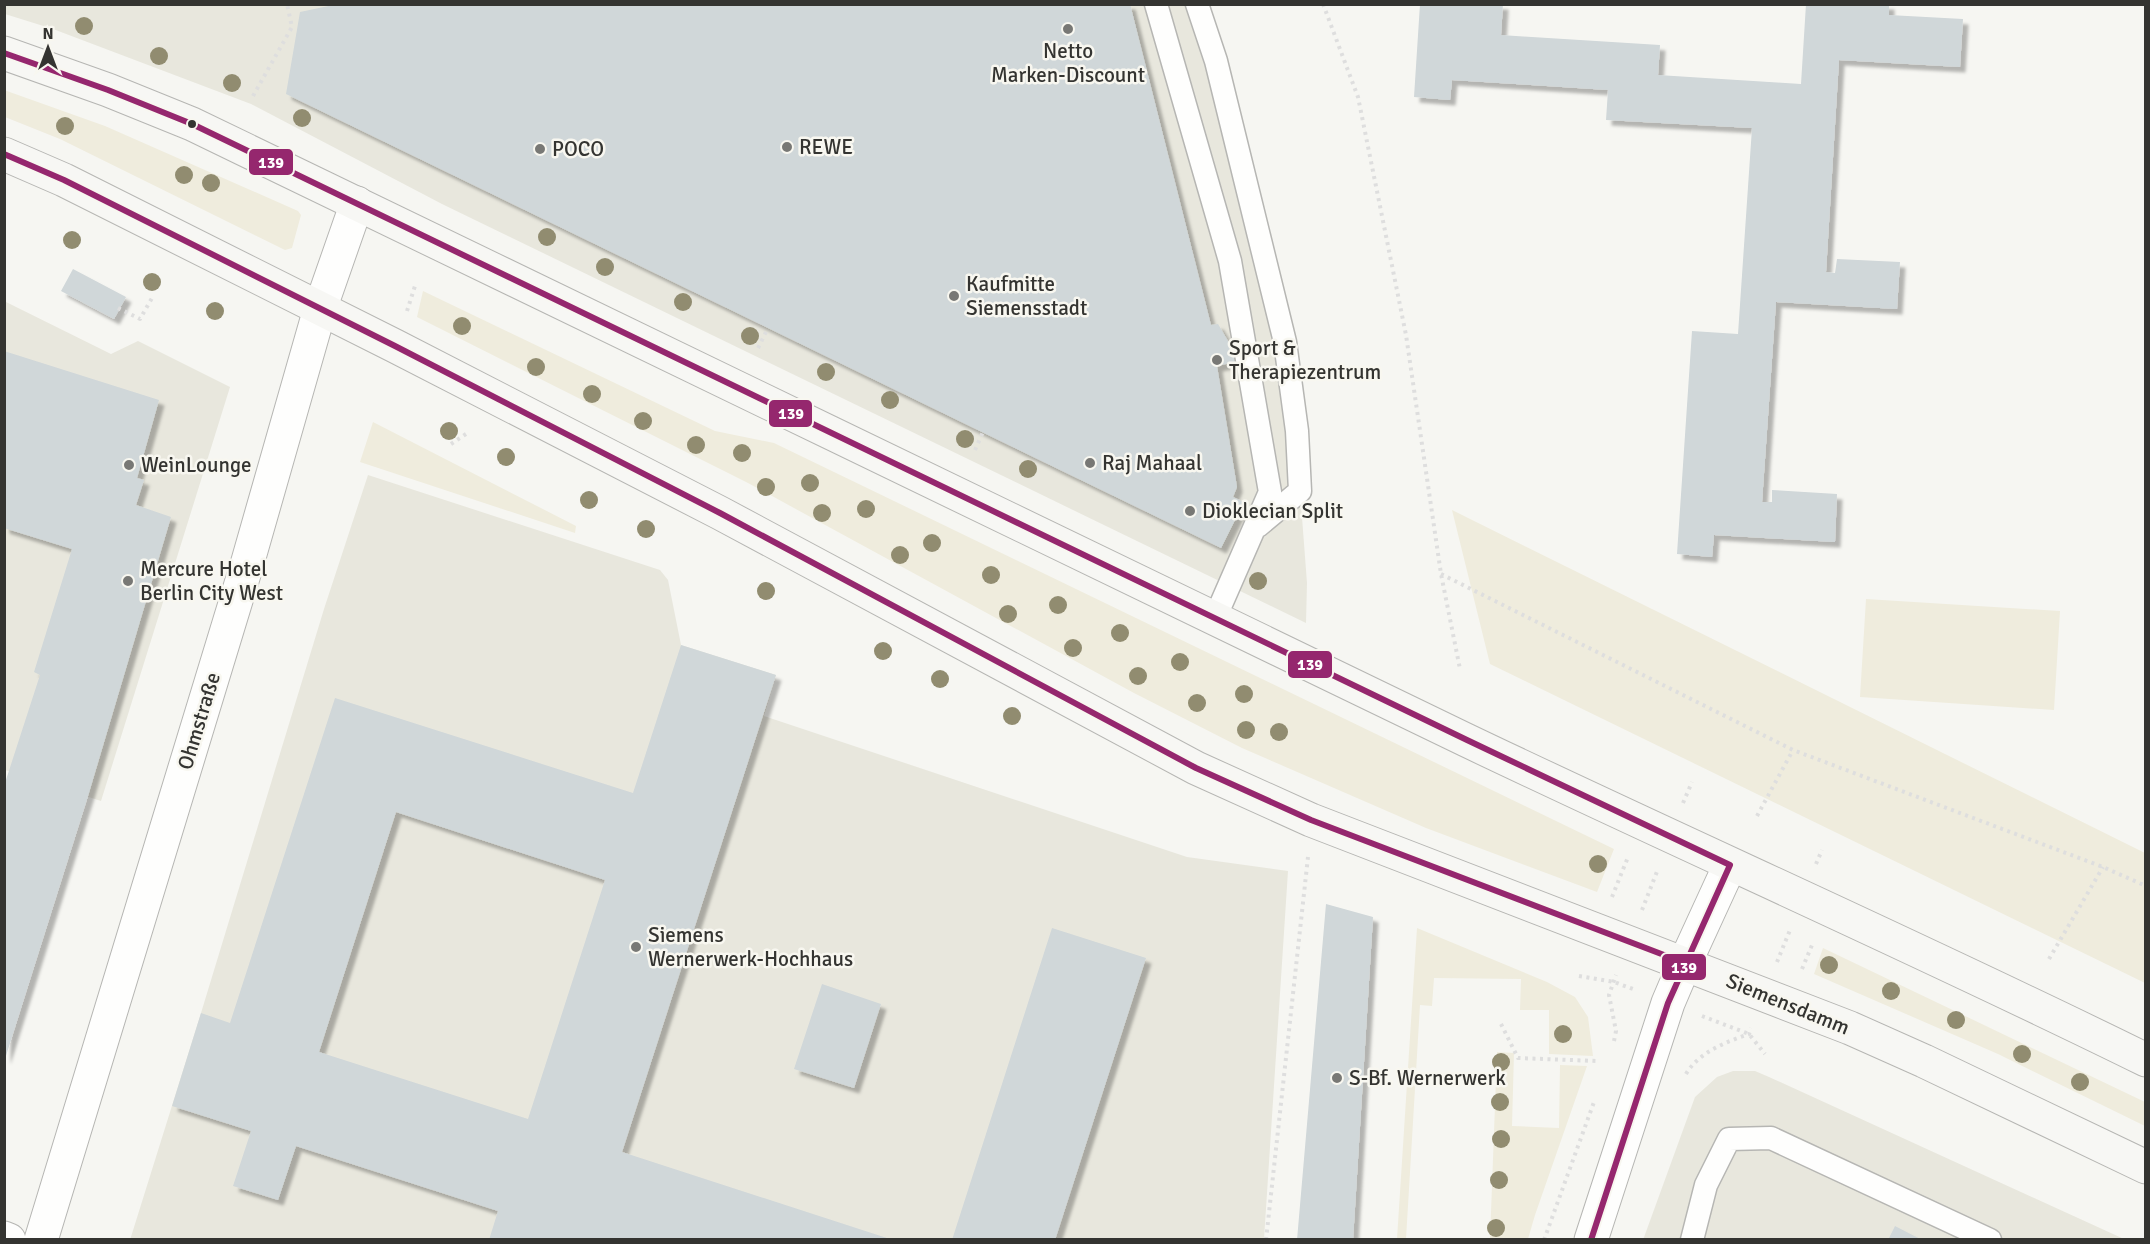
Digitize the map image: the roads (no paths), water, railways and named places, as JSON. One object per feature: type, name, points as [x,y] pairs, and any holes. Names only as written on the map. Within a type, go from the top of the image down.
[{"type":"main road","points":[[4,53],[108,90],[192,124],[1730,865],[2033,1004],[2145,1060]]},
{"type":"main road","name":"Siemensdamm","points":[[4,154],[64,180],[720,513],[1196,768],[1311,820],[1819,1016],[1924,1061],[2145,1167]]},
{"type":"street","name":"Ohmstraße","points":[[41,1239],[248,561],[321,309],[357,203]]},
{"type":"street","points":[[1591,1239],[1668,1003],[1730,865]]},
{"type":"lane","points":[[1156,4],[1230,261],[1270,492],[1215,618]]},
{"type":"lane","points":[[1197,4],[1216,61],[1286,342],[1297,431],[1300,491],[1254,529]]},
{"type":"lane","points":[[1692,1239],[1706,1185],[1729,1139],[1771,1138],[1990,1239]]},
{"type":"place","name":"Netto Marken-Discount","points":[[1068,29]]},
{"type":"place","name":"REWE","points":[[787,147]]},
{"type":"place","name":"POCO","points":[[540,149]]},
{"type":"place","name":"Kaufmitte Siemensstadt","points":[[954,296]]},
{"type":"place","name":"Sport & Therapiezentrum","points":[[1217,360]]},
{"type":"place","name":"Raj Mahaal","points":[[1090,463]]},
{"type":"place","name":"WeinLounge","points":[[129,465]]},
{"type":"place","name":"Dioklecian Split","points":[[1190,511]]},
{"type":"place","name":"Mercure Hotel Berlin City West","points":[[128,581]]},
{"type":"place","name":"Siemens Wernerwerk-Hochhaus","points":[[636,947]]},
{"type":"place","name":"S-Bf. Wernerwerk","points":[[1337,1078]]}]
